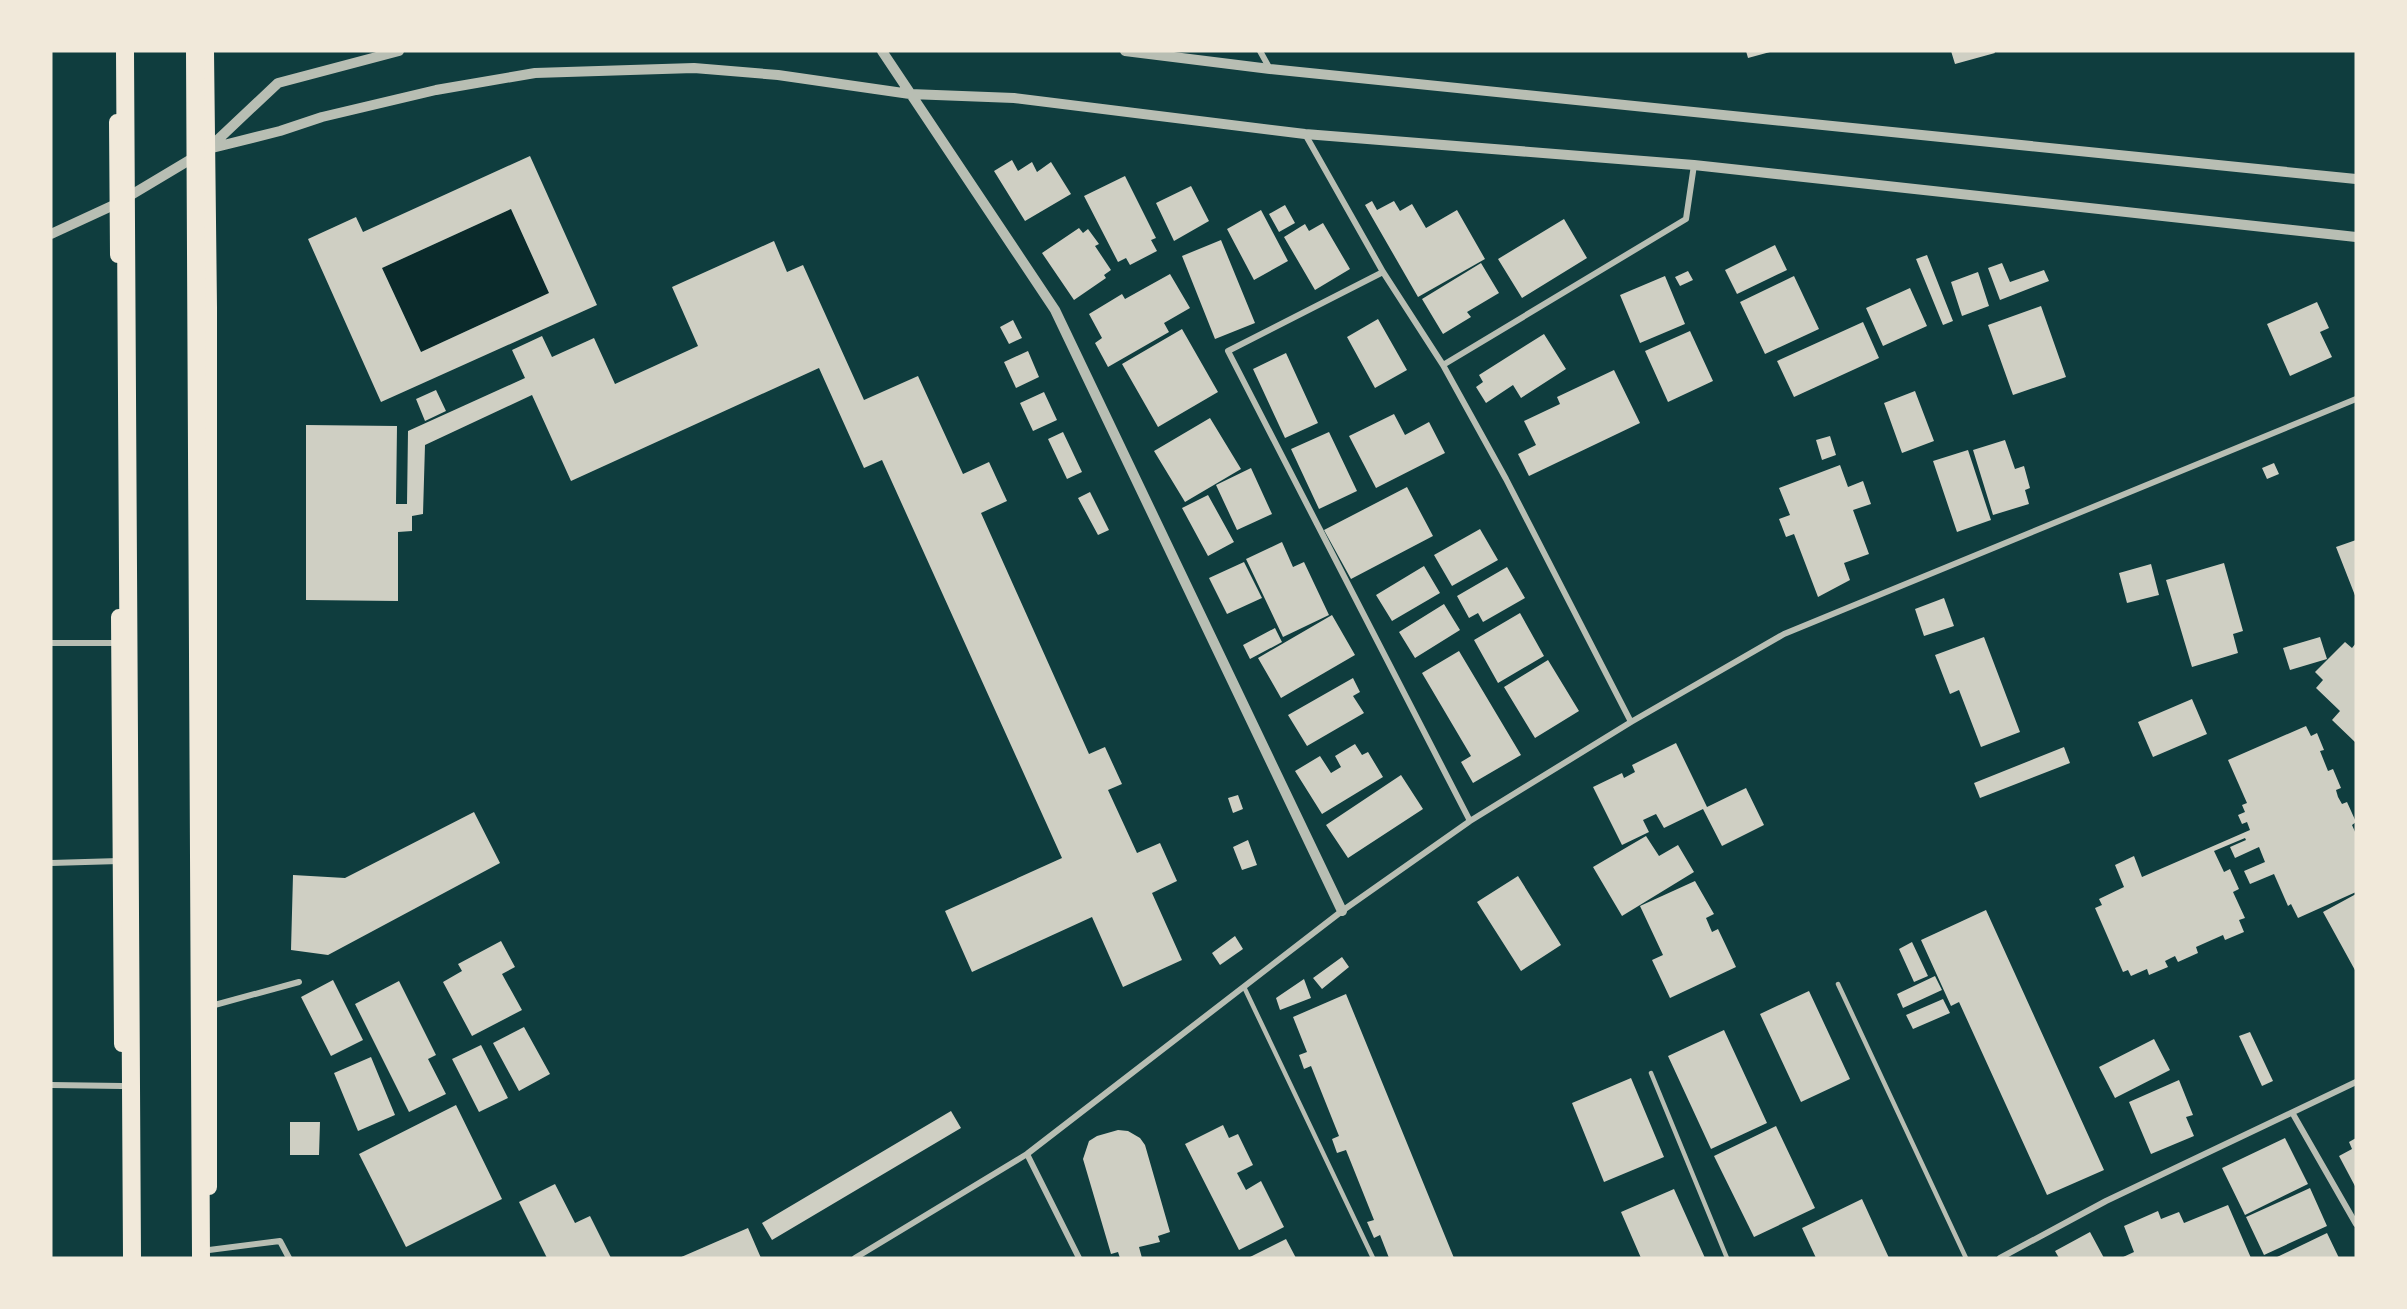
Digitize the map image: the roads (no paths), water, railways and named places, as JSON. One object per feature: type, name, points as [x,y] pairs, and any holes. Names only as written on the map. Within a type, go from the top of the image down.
[{"type":"highway","points":[[117,51],[116,204],[120,321],[119,643],[124,1258]]},
{"type":"highway","points":[[125,51],[132,1258]]},
{"type":"highway","points":[[195,51],[206,1255]]},
{"type":"highway","points":[[206,51],[211,1006],[206,1255]]},
{"type":"street","points":[[51,234],[116,204],[208,149],[278,83],[399,51]]},
{"type":"street","points":[[882,51],[1055,310],[1342,911]]},
{"type":"street","points":[[1125,51],[1270,69],[2356,179]]},
{"type":"street","points":[[1260,51],[1270,69]]},
{"type":"street","points":[[208,149],[280,131],[322,117],[436,90],[535,73],[694,68],[778,75],[910,94],[1014,98],[1305,134],[1694,165],[2356,237]]},
{"type":"street","points":[[1305,134],[1383,272],[1443,365],[1506,479],[1631,722]]},
{"type":"street","points":[[1443,365],[1686,219],[1694,165]]},
{"type":"street","points":[[1383,272],[1228,351],[1470,821]]},
{"type":"street","points":[[855,1258],[864,1256],[1027,1154],[1342,911],[1470,821],[1631,722],[1784,634],[2356,399]]},
{"type":"street","points":[[51,643],[119,643]]},
{"type":"street","points":[[51,863],[120,861]]},
{"type":"street","points":[[211,1006],[300,982]]},
{"type":"street","points":[[2000,1258],[2106,1201],[2293,1114],[2356,1082]]},
{"type":"street","points":[[51,1085],[122,1086]]},
{"type":"street","points":[[2293,1114],[2356,1224]]},
{"type":"street","points":[[1027,1154],[1079,1258]]},
{"type":"street","points":[[206,1255],[280,1241],[289,1258]]},
{"type":"lane","points":[[1838,984],[1966,1258]]},
{"type":"lane","points":[[1244,987],[1372,1258]]},
{"type":"lane","points":[[1651,1073],[1726,1258]]},
{"type":"water","points":[[511,209],[549,293],[421,352],[382,268]]}]
